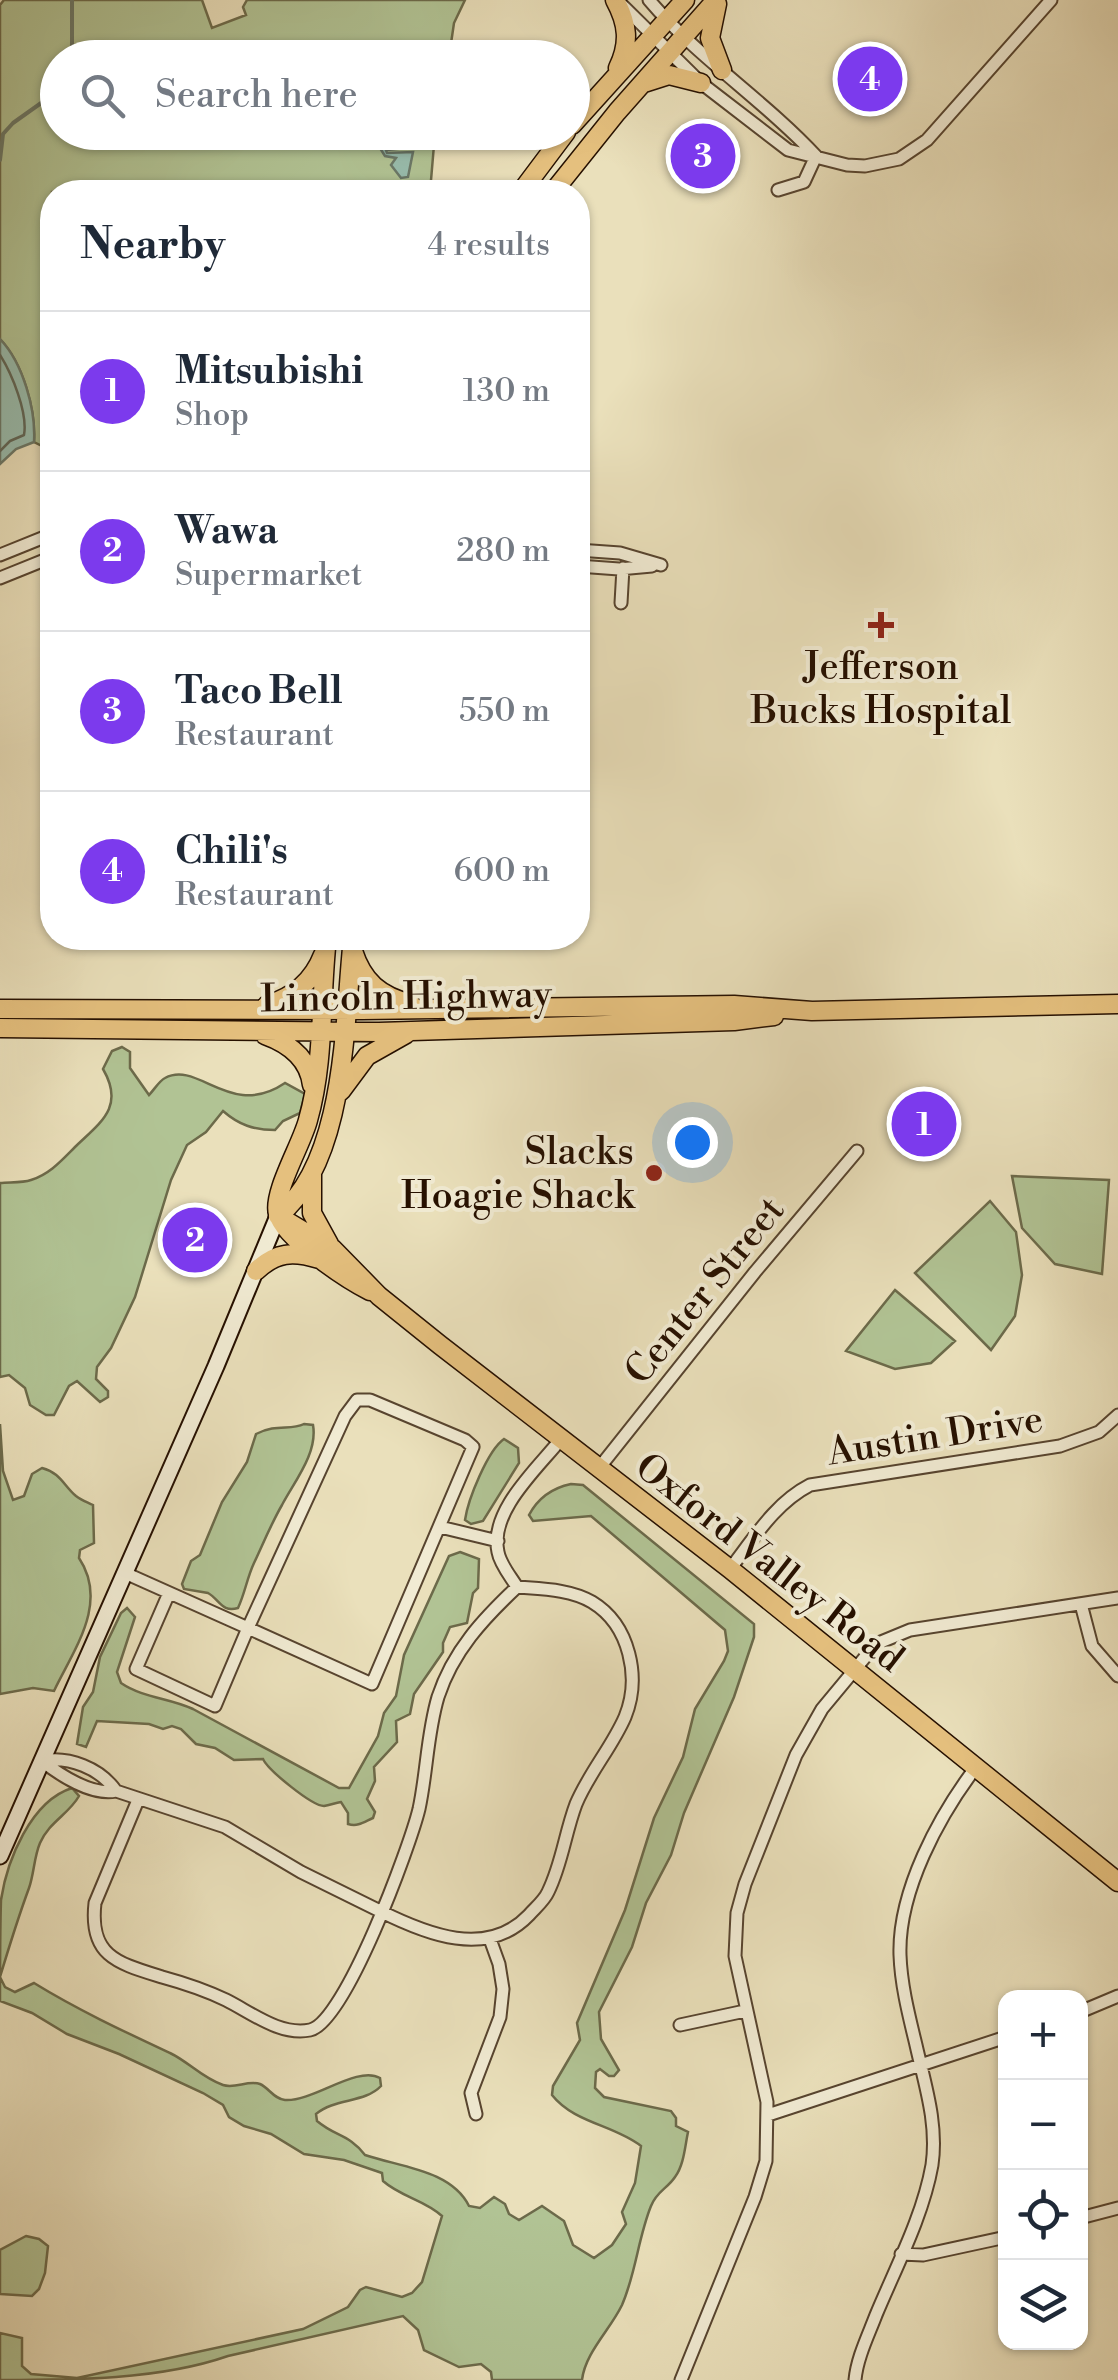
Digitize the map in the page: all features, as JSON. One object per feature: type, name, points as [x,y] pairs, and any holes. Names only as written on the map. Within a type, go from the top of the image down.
[{"type":"main road","points":[[615,0],[627,34],[624,57],[616,74]]},
{"type":"main road","points":[[590,104],[684,0]]},
{"type":"main road","points":[[590,147],[717,0]]},
{"type":"main road","points":[[717,0],[710,38],[722,70]]},
{"type":"main road","points":[[640,86],[669,75],[702,83]]},
{"type":"main road","points":[[530,180],[552,150]]},
{"type":"main road","points":[[563,180],[587,150]]},
{"type":"main road","points":[[256,1009],[301,988],[319,965],[324,950]]},
{"type":"main road","points":[[0,1856],[278,1216],[276,1200],[302,1141],[313,1100],[326,950]]},
{"type":"main road","points":[[334,1105],[351,950]]},
{"type":"main road","points":[[354,950],[358,966],[374,988],[396,1000],[431,1009]]},
{"type":"main road","name":"Lincoln Highway","points":[[0,1009],[734,1005],[812,1011],[1118,1004]]},
{"type":"main road","name":"Lincoln Highway","points":[[0,1028],[413,1031],[734,1021],[812,1011]]},
{"type":"main road","points":[[256,1031],[287,1044],[306,1064],[313,1100]]},
{"type":"main road","points":[[278,1216],[291,1206],[313,1169],[346,1080],[366,1056],[413,1031]]},
{"type":"main road","points":[[256,1271],[266,1261],[285,1254],[326,1254],[312,1212],[313,1169]]},
{"type":"main road","name":"Oxford Valley Road","points":[[278,1216],[326,1254],[338,1275],[379,1296],[730,1569],[1118,1882]]},
{"type":"street","points":[[615,0],[702,83],[788,150],[865,166],[912,153],[927,140],[1051,0]]},
{"type":"street","points":[[649,0],[682,37],[816,156]]},
{"type":"street","points":[[778,190],[804,182],[816,156]]},
{"type":"street","points":[[0,555],[40,539]]},
{"type":"street","points":[[590,551],[620,553],[662,566],[590,567]]},
{"type":"street","points":[[0,578],[40,562]]},
{"type":"street","points":[[621,602],[622,568]]},
{"type":"street","name":"Center Street","points":[[599,1468],[857,1151]]},
{"type":"street","points":[[125,1573],[248,1628],[372,1684],[473,1447],[465,1440],[370,1400],[356,1400],[345,1416],[248,1628],[215,1706],[136,1669],[169,1593]]},
{"type":"street","name":"Austin Drive","points":[[730,1569],[776,1511],[810,1485],[1060,1446],[1098,1432],[1118,1416]]},
{"type":"street","points":[[517,1587],[498,1553],[499,1527],[507,1509],[561,1439]]},
{"type":"street","points":[[440,1527],[498,1540]]},
{"type":"street","points":[[42,1760],[61,1757],[106,1777],[116,1790],[138,1800],[225,1827],[301,1872],[380,1911],[430,1934],[490,1939],[523,1921],[547,1896],[576,1806],[625,1717],[633,1660],[616,1627],[593,1602],[559,1591],[517,1587],[488,1614],[457,1652],[438,1696],[416,1820],[398,1875],[380,1911],[356,1971],[338,2004],[323,2025],[310,2030],[291,2031],[268,2022],[192,1986],[113,1957],[98,1944],[94,1934],[95,1904],[138,1800]]},
{"type":"street","points":[[681,2380],[760,2184],[766,2160],[768,2116],[739,1984],[735,1932],[745,1884],[805,1736],[853,1668],[876,1644],[896,1634],[1118,1598]]},
{"type":"street","points":[[1081,1604],[1092,1646],[1118,1676]]},
{"type":"street","points":[[855,2380],[862,2349],[924,2195],[934,2150],[932,2113],[903,1984],[900,1938],[933,1836],[952,1799],[976,1767]]},
{"type":"street","points":[[476,2114],[470,2093],[500,2016],[503,1989],[490,1939]]},
{"type":"street","points":[[1088,2009],[1118,1996]]},
{"type":"street","points":[[680,2025],[745,2011]]},
{"type":"street","points":[[768,2116],[998,2040]]},
{"type":"street","points":[[1088,2216],[1118,2208]]},
{"type":"street","points":[[901,2254],[923,2255],[998,2239]]},
{"type":"shaded area","points":[[4,0],[202,0],[212,28],[246,15],[243,7],[247,0],[465,0],[454,23],[452,40],[40,40],[40,150],[434,150],[431,180],[40,180],[40,445],[34,442],[26,387],[0,339],[0,5]]},
{"type":"shaded area","points":[[122,1047],[130,1052],[130,1068],[149,1095],[163,1079],[178,1075],[232,1093],[265,1093],[285,1083],[305,1094],[300,1113],[275,1130],[247,1126],[223,1111],[206,1132],[187,1145],[171,1180],[135,1297],[111,1348],[97,1367],[96,1379],[108,1391],[108,1397],[100,1402],[77,1381],[69,1386],[54,1415],[46,1415],[30,1405],[25,1388],[9,1375],[0,1377],[0,1183],[27,1181],[44,1174],[101,1121],[112,1094],[103,1069],[112,1051]]},
{"type":"shaded area","points":[[1012,1176],[1109,1180],[1102,1274],[1055,1264],[1022,1228]]},
{"type":"shaded area","points":[[990,1201],[1016,1232],[1022,1275],[1015,1316],[991,1350],[915,1273]]},
{"type":"shaded area","points":[[895,1290],[955,1341],[931,1363],[895,1369],[846,1351]]},
{"type":"shaded area","points":[[0,1424],[3,1471],[13,1500],[24,1496],[32,1474],[42,1468],[93,1505],[94,1543],[80,1550],[79,1558],[91,1592],[90,1609],[79,1642],[54,1691],[33,1688],[0,1694]]},
{"type":"shaded area","points":[[313,1425],[309,1457],[267,1534],[238,1608],[225,1607],[208,1593],[184,1589],[182,1584],[191,1561],[200,1555],[222,1502],[247,1462],[256,1434]]},
{"type":"shaded area","points":[[504,1439],[518,1448],[519,1463],[483,1521],[471,1524],[465,1520],[474,1488],[485,1464]]},
{"type":"shaded area","points":[[571,1484],[583,1485],[754,1624],[754,1637],[734,1697],[684,1813],[671,1855],[599,2012],[601,2039],[619,2070],[614,2076],[600,2069],[596,2072],[595,2088],[604,2097],[671,2111],[676,2126],[688,2132],[678,2172],[651,2206],[622,2305],[593,2351],[582,2380],[492,2380],[491,2372],[481,2364],[459,2367],[424,2350],[418,2330],[403,2316],[174,2370],[86,2379],[0,2380],[0,2333],[22,2338],[22,2366],[31,2374],[77,2378],[303,2329],[348,2307],[366,2287],[402,2297],[422,2282],[442,2216],[383,2181],[382,2173],[344,2160],[304,2154],[271,2134],[229,2117],[223,2105],[203,2093],[0,2001],[0,1977],[5,1987],[15,1992],[34,1983],[223,2085],[260,2084],[285,2100],[308,2096],[359,2076],[380,2078],[381,2086],[374,2091],[324,2109],[316,2114],[317,2121],[365,2155],[437,2177],[461,2194],[469,2206],[480,2208],[494,2197],[519,2220],[542,2206],[564,2221],[573,2245],[594,2258],[612,2245],[626,2224],[622,2212],[635,2183],[641,2146],[571,2112],[552,2095],[553,2086],[580,2040],[577,2023],[625,1910],[654,1818],[683,1757],[695,1709],[728,1651],[725,1630],[591,1516],[533,1521],[529,1515],[552,1491]]},
{"type":"shaded area","points":[[460,1552],[479,1559],[478,1588],[473,1593],[467,1623],[450,1627],[443,1652],[414,1694],[410,1714],[396,1721],[397,1742],[374,1767],[375,1781],[367,1799],[375,1812],[373,1818],[348,1824],[348,1813],[341,1802],[318,1804],[291,1787],[263,1759],[234,1760],[215,1748],[196,1744],[172,1726],[163,1729],[149,1724],[97,1721],[86,1747],[77,1744],[83,1707],[93,1692],[100,1657],[127,1608],[135,1617],[117,1672],[121,1683],[193,1709],[339,1788],[349,1788],[396,1696],[404,1655],[449,1556]]},
{"type":"shaded area","points":[[72,1788],[79,1796],[40,1843],[0,1977],[1,1900],[15,1850],[44,1805]]},
{"type":"shaded area","points":[[26,2236],[48,2246],[39,2289],[32,2296],[0,2294],[0,2250]]},
{"type":"water","points":[[381,150],[413,152],[408,177],[401,178],[391,165],[396,158],[385,156]]},
{"type":"water","points":[[0,339],[21,374],[30,402],[34,442],[16,449],[0,464]]},
{"type":"waterway","points":[[72,0],[72,40]]},
{"type":"waterway","points":[[0,160],[3,134],[40,104]]},
{"type":"place","name":"Chili's","points":[[870,79]]},
{"type":"place","name":"Taco Bell","points":[[703,156]]},
{"type":"place","name":"Jefferson Bucks Hospital","points":[[881,625]]},
{"type":"place","name":"Mitsubishi","points":[[924,1124]]},
{"type":"place","name":"Slacks Hoagie Shack","points":[[654,1173]]},
{"type":"place","name":"Wawa","points":[[195,1240]]}]
